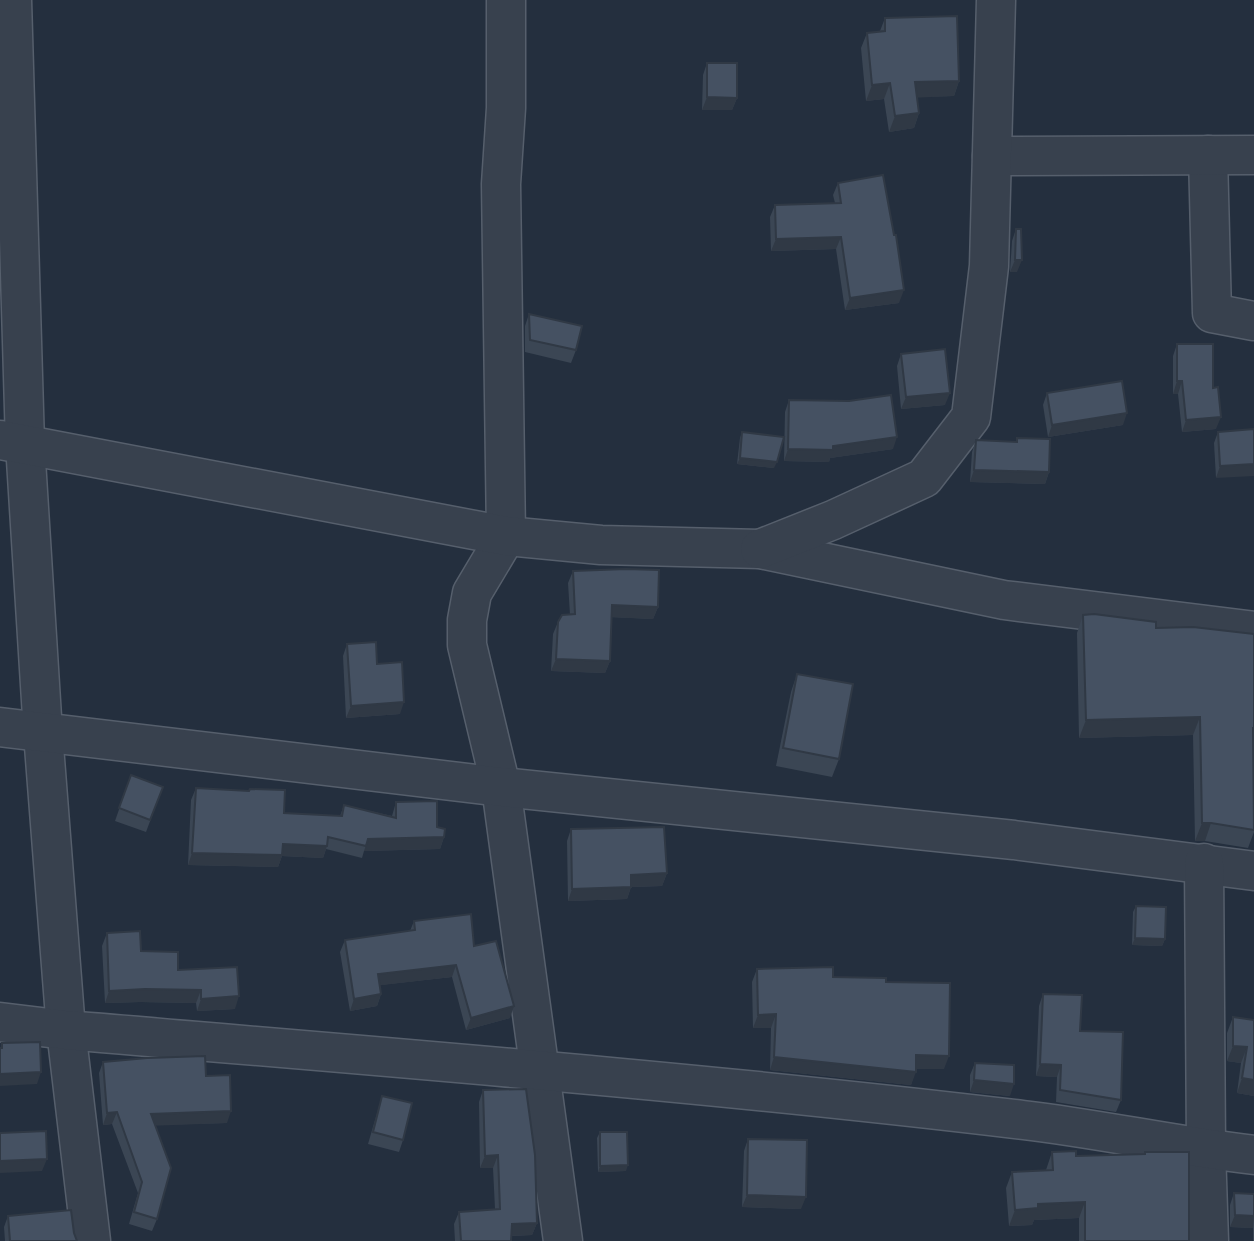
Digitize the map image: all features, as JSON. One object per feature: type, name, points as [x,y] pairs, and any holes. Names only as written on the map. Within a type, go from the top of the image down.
[{"type":"street","points":[[12,0],[8,123],[13,442],[43,733],[66,1030],[91,1241]]},
{"type":"street","points":[[506,0],[506,108],[501,184],[506,536],[472,593],[467,620],[467,645],[501,787],[562,1241]]},
{"type":"street","points":[[760,549],[833,520],[925,478],[971,417],[989,266],[996,0]]},
{"type":"street","points":[[1208,155],[1212,313],[1254,321]]},
{"type":"street","points":[[992,156],[1254,155]]},
{"type":"street","points":[[13,442],[506,536],[601,545],[760,549],[1004,600],[1254,631]]},
{"type":"street","points":[[0,727],[501,787],[1000,839],[1254,871]]},
{"type":"street","points":[[1204,863],[1209,1241]]},
{"type":"street","points":[[0,1022],[66,1030],[593,1074],[1026,1120],[1254,1155]]},
{"type":"building","points":[[957,16],[959,81],[915,82],[919,113],[895,116],[890,83],[872,85],[867,33],[885,31],[885,18]]},
{"type":"building","points":[[707,63],[737,63],[737,98],[707,97]]},
{"type":"building","points":[[883,175],[904,290],[850,298],[841,237],[776,239],[775,205],[841,203],[838,183]]},
{"type":"building","points":[[1016,229],[1021,229],[1022,260],[1015,260]]},
{"type":"building","points":[[529,314],[582,326],[576,350],[530,340]]},
{"type":"building","points":[[1177,344],[1213,344],[1213,388],[1218,387],[1221,417],[1186,420],[1182,381],[1177,381]]},
{"type":"building","points":[[945,349],[950,393],[906,397],[901,354]]},
{"type":"building","points":[[1122,381],[1127,413],[1052,425],[1047,393]]},
{"type":"building","points":[[891,395],[897,437],[833,446],[833,450],[788,449],[789,400],[849,401]]},
{"type":"building","points":[[1254,429],[1254,464],[1220,466],[1218,432]]},
{"type":"building","points":[[742,432],[784,437],[777,462],[740,458]]},
{"type":"building","points":[[1017,438],[1050,439],[1049,472],[974,470],[976,440],[1017,442]]},
{"type":"building","points":[[659,570],[658,607],[612,605],[610,661],[556,659],[558,622],[562,615],[575,614],[573,571]]},
{"type":"building","points":[[1083,615],[1156,622],[1156,628],[1193,627],[1254,634],[1254,830],[1202,823],[1200,717],[1086,720]]},
{"type":"building","points":[[376,642],[377,664],[402,662],[404,702],[351,706],[347,644]]},
{"type":"building","points":[[797,674],[853,684],[839,759],[783,748]]},
{"type":"building","points":[[131,775],[163,787],[150,820],[119,808]]},
{"type":"building","points":[[196,788],[285,790],[284,813],[342,816],[344,805],[396,818],[396,802],[437,801],[437,827],[445,829],[444,837],[368,839],[366,846],[328,837],[327,846],[283,844],[282,855],[192,853]]},
{"type":"building","points":[[664,827],[667,873],[631,875],[631,887],[572,889],[571,829]]},
{"type":"building","points":[[1136,906],[1166,907],[1165,939],[1135,938]]},
{"type":"building","points":[[471,914],[474,946],[496,941],[514,1006],[471,1018],[456,965],[378,974],[381,994],[354,999],[345,940],[415,930],[414,921]]},
{"type":"building","points":[[140,931],[141,951],[178,952],[178,970],[237,967],[239,996],[201,999],[201,990],[109,991],[107,933]]},
{"type":"building","points":[[833,967],[833,977],[886,978],[886,982],[950,983],[949,1056],[916,1055],[916,1072],[774,1057],[776,1014],[758,1015],[757,969]]},
{"type":"building","points":[[1043,994],[1082,995],[1080,1031],[1123,1032],[1121,1100],[1060,1090],[1061,1065],[1040,1064]]},
{"type":"building","points":[[1233,1017],[1254,1020],[1254,1080],[1242,1078],[1247,1047],[1233,1046]]},
{"type":"building","points":[[40,1042],[41,1072],[0,1074],[2,1043]]},
{"type":"building","points":[[205,1056],[206,1076],[230,1075],[231,1111],[151,1114],[171,1168],[157,1219],[134,1212],[142,1182],[117,1112],[107,1113],[103,1062]]},
{"type":"building","points":[[975,1063],[1014,1065],[1014,1084],[974,1080]]},
{"type":"building","points":[[526,1089],[535,1155],[537,1223],[512,1224],[511,1241],[461,1241],[459,1212],[500,1209],[498,1155],[485,1156],[483,1090]]},
{"type":"building","points":[[382,1096],[412,1103],[403,1140],[373,1132]]},
{"type":"building","points":[[46,1131],[47,1159],[0,1161],[0,1133]]},
{"type":"building","points":[[600,1132],[627,1132],[628,1165],[600,1166]]},
{"type":"building","points":[[748,1139],[807,1140],[806,1197],[747,1195]]},
{"type":"building","points":[[1076,1151],[1076,1156],[1189,1152],[1189,1241],[1085,1241],[1085,1202],[1038,1204],[1038,1208],[1015,1210],[1012,1172],[1053,1170],[1052,1152]]},
{"type":"building","points":[[1234,1193],[1254,1194],[1254,1216],[1235,1215]]},
{"type":"building","points":[[71,1210],[77,1241],[10,1241],[8,1216]]}]
